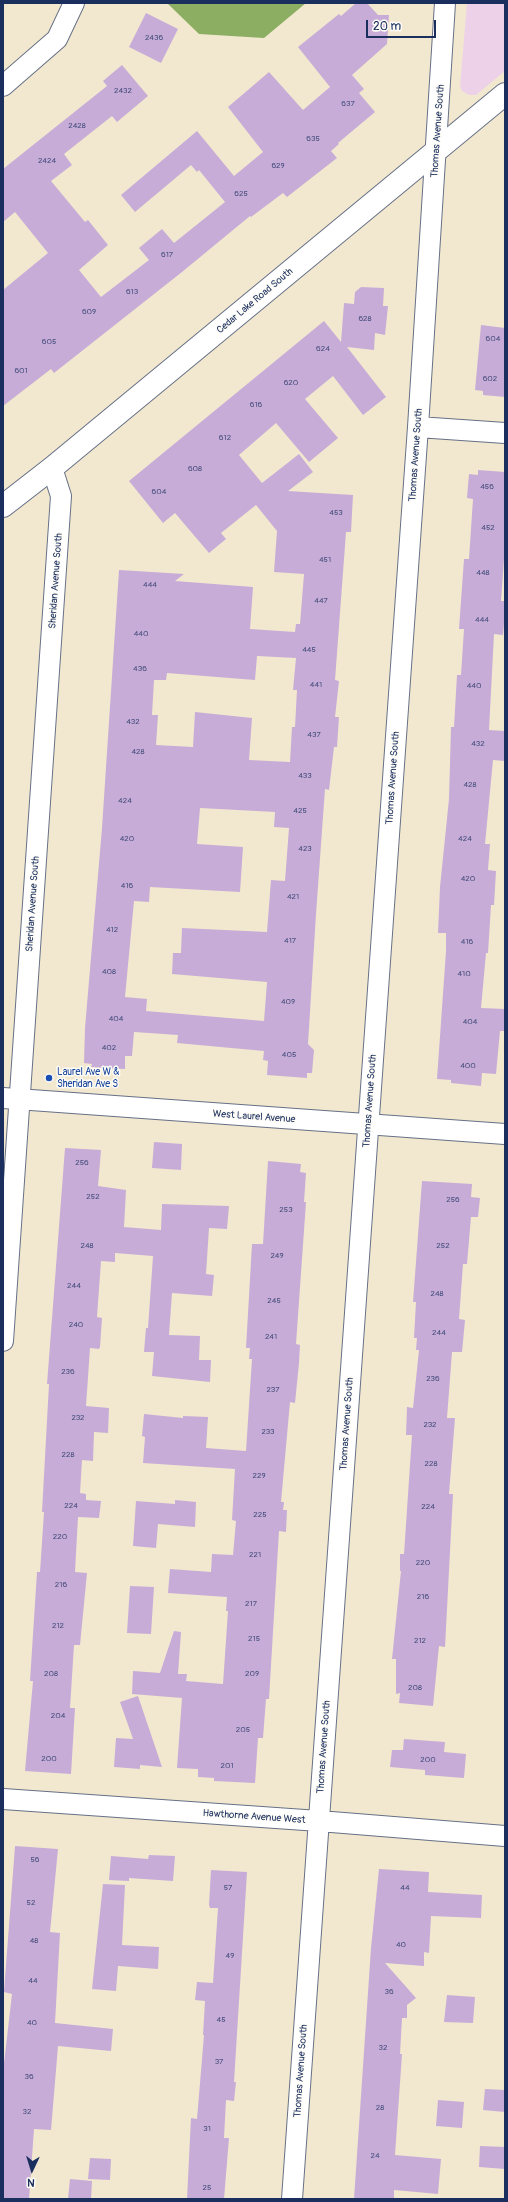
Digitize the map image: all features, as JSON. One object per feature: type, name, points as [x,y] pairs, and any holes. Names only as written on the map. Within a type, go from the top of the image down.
[{"type":"street","points":[[3,86],[57,39],[74,3]]},
{"type":"street","name":"Thomas Avenue South","points":[[292,2199],[418,427],[445,3]]},
{"type":"street","name":"Cedar Lake Road South","points":[[3,506],[52,468],[505,94]]},
{"type":"street","points":[[418,427],[505,433]]},
{"type":"street","name":"Sheridan Avenue South","points":[[3,1341],[12,1099],[61,496],[52,468]]},
{"type":"street","name":"West Laurel Avenue","points":[[12,1099],[505,1134]]},
{"type":"street","name":"Hawthorne Avenue West","points":[[3,1799],[319,1821],[505,1836]]},
{"type":"shaded area","points":[[467,3],[505,3],[505,71],[476,95],[469,95],[462,91],[460,87]]},
{"type":"green space","points":[[167,3],[306,3],[264,38],[199,34]]},
{"type":"building","points":[[356,3],[367,3],[378,15],[389,15],[387,44],[352,75],[364,89],[359,93],[375,112],[338,143],[339,144],[331,151],[337,158],[287,197],[283,193],[251,217],[250,216],[54,373],[51,369],[3,406],[3,290],[48,253],[15,212],[3,222],[3,169],[107,86],[103,81],[122,65],[148,96],[117,122],[112,116],[64,154],[72,165],[51,181],[85,222],[88,220],[108,245],[79,270],[101,297],[149,260],[139,248],[162,229],[174,243],[225,202],[199,170],[197,172],[191,165],[135,212],[121,195],[197,131],[234,176],[263,152],[228,107],[269,72],[303,110],[330,87],[298,47],[339,14],[341,16]]},
{"type":"building","points":[[146,13],[178,29],[161,63],[129,47]]},
{"type":"building","points":[[361,287],[384,288],[383,306],[388,306],[385,335],[375,333],[374,350],[347,347],[386,397],[363,415],[333,376],[305,399],[338,438],[309,462],[276,423],[239,455],[262,483],[299,454],[313,472],[288,491],[353,495],[351,532],[346,532],[335,680],[339,681],[335,717],[339,717],[337,747],[334,747],[329,790],[325,789],[316,914],[308,1044],[314,1050],[312,1073],[307,1073],[307,1078],[267,1075],[268,1061],[263,1060],[264,1051],[177,1043],[178,1035],[134,1032],[132,1056],[125,1056],[125,1069],[91,1067],[92,1064],[84,1063],[85,1028],[102,828],[119,570],[184,574],[175,581],[253,587],[250,629],[295,632],[296,624],[300,624],[304,574],[274,572],[277,531],[256,505],[221,533],[226,539],[209,553],[175,513],[163,523],[129,481],[324,321],[341,342],[344,303],[354,304],[355,292]],"holes":[[[257,656],[296,658],[293,690],[297,690],[295,727],[292,727],[290,762],[249,760],[252,718],[195,712],[193,747],[156,745],[158,715],[152,715],[154,680],[166,680],[167,673],[255,680]],[[200,808],[275,812],[274,827],[289,828],[285,881],[271,880],[267,932],[182,928],[181,953],[173,953],[172,974],[267,982],[264,1021],[146,1011],[147,999],[125,997],[134,901],[149,902],[150,887],[240,892],[243,847],[197,844]]]},
{"type":"building","points":[[481,325],[505,328],[505,397],[483,395],[483,391],[475,390]]},
{"type":"building","points":[[478,470],[505,472],[505,545],[501,601],[505,601],[505,612],[503,635],[494,634],[489,730],[505,731],[505,761],[493,760],[485,844],[490,844],[488,870],[496,871],[494,905],[491,905],[488,953],[486,953],[481,1008],[505,1009],[505,1031],[500,1031],[496,1074],[482,1073],[481,1086],[451,1083],[451,1080],[437,1079],[446,951],[446,933],[438,933],[440,887],[449,799],[451,727],[454,727],[457,675],[461,675],[464,629],[459,629],[464,559],[469,559],[473,499],[467,498],[469,474],[478,475]]},
{"type":"building","points":[[154,1142],[182,1144],[181,1170],[152,1168]]},
{"type":"building","points":[[65,1148],[101,1150],[98,1186],[126,1190],[124,1227],[161,1230],[162,1204],[229,1206],[227,1229],[209,1228],[206,1274],[214,1275],[212,1296],[172,1293],[169,1335],[200,1336],[199,1360],[211,1360],[210,1382],[152,1376],[154,1352],[144,1352],[146,1328],[148,1328],[153,1256],[115,1253],[115,1262],[101,1261],[97,1317],[102,1318],[100,1347],[99,1349],[90,1348],[86,1406],[109,1408],[108,1433],[94,1432],[93,1461],[82,1460],[80,1493],[86,1494],[86,1500],[101,1501],[99,1518],[78,1517],[75,1572],[87,1573],[80,1645],[74,1645],[70,1708],[75,1708],[71,1774],[25,1771],[33,1681],[30,1681],[37,1572],[40,1572],[44,1512],[42,1512],[49,1384],[47,1384]]},
{"type":"building","points":[[268,1161],[301,1164],[300,1172],[306,1173],[304,1202],[306,1202],[296,1344],[300,1345],[299,1363],[295,1403],[290,1402],[281,1502],[284,1502],[283,1510],[287,1510],[286,1532],[279,1531],[269,1699],[266,1699],[263,1738],[258,1738],[255,1783],[214,1781],[214,1778],[198,1777],[198,1769],[177,1768],[182,1698],[132,1694],[133,1671],[160,1673],[174,1631],[181,1632],[178,1674],[187,1674],[186,1681],[223,1684],[228,1611],[226,1611],[227,1597],[168,1593],[170,1569],[211,1572],[212,1554],[233,1555],[236,1521],[232,1520],[235,1469],[143,1463],[145,1437],[142,1436],[144,1414],[183,1418],[183,1416],[208,1417],[206,1448],[246,1451],[252,1359],[249,1359],[250,1348],[246,1348],[252,1244],[263,1244]]},
{"type":"building","points":[[422,1181],[472,1184],[471,1197],[480,1198],[478,1217],[471,1217],[467,1264],[463,1264],[459,1319],[465,1320],[462,1352],[452,1352],[447,1418],[455,1418],[449,1494],[453,1494],[445,1647],[439,1646],[433,1706],[399,1703],[400,1693],[396,1694],[396,1659],[392,1659],[401,1571],[400,1554],[404,1554],[412,1435],[406,1435],[407,1407],[413,1408],[419,1350],[416,1350],[417,1338],[414,1338],[416,1302],[413,1302]]},
{"type":"building","points":[[175,1500],[196,1502],[195,1527],[158,1524],[156,1548],[133,1546],[136,1501],[175,1504]]},
{"type":"building","points":[[130,1586],[154,1587],[151,1634],[127,1633]]},
{"type":"building","points":[[138,1696],[162,1767],[140,1765],[140,1769],[114,1767],[116,1738],[133,1739],[120,1702]]},
{"type":"building","points":[[404,1739],[445,1742],[444,1752],[466,1754],[464,1778],[425,1775],[425,1770],[390,1767],[392,1750],[403,1750]]},
{"type":"building","points":[[15,1846],[58,1849],[50,1932],[60,1933],[55,2023],[113,2029],[111,2051],[58,2046],[51,2130],[34,2129],[29,2199],[3,2199],[3,2072],[12,1994],[4,1992]]},
{"type":"building","points":[[149,1855],[175,1856],[173,1881],[129,1878],[129,1881],[109,1880],[111,1856],[148,1859]]},
{"type":"building","points":[[379,1869],[429,1872],[428,1892],[482,1895],[481,1918],[431,1916],[429,1953],[424,1952],[424,1966],[385,1963],[416,1998],[407,2005],[407,2018],[402,2018],[400,2054],[402,2054],[395,2155],[441,2159],[438,2194],[394,2190],[394,2199],[354,2199],[371,1948]]},
{"type":"building","points":[[211,1870],[247,1872],[234,2082],[236,2082],[234,2101],[226,2100],[224,2138],[229,2138],[224,2199],[187,2199],[191,2118],[197,2119],[204,2035],[205,2001],[195,2000],[197,1982],[213,1983],[218,1908],[210,1908],[209,1905]]},
{"type":"building","points":[[103,1884],[125,1885],[122,1945],[159,1947],[158,1969],[118,1966],[116,1991],[92,1989]]},
{"type":"building","points":[[447,1995],[475,1997],[473,2023],[444,2022]]},
{"type":"building","points":[[485,2089],[505,2090],[505,2112],[483,2110]]},
{"type":"building","points":[[438,2100],[464,2102],[462,2128],[436,2126]]},
{"type":"building","points":[[480,2146],[505,2147],[505,2169],[479,2167]]},
{"type":"building","points":[[90,2158],[111,2159],[110,2180],[88,2179]]},
{"type":"building","points":[[70,2179],[92,2181],[91,2199],[68,2199]]},
{"type":"place","name":"Laurel Ave W & Sheridan Ave S","points":[[49,1078]]}]
